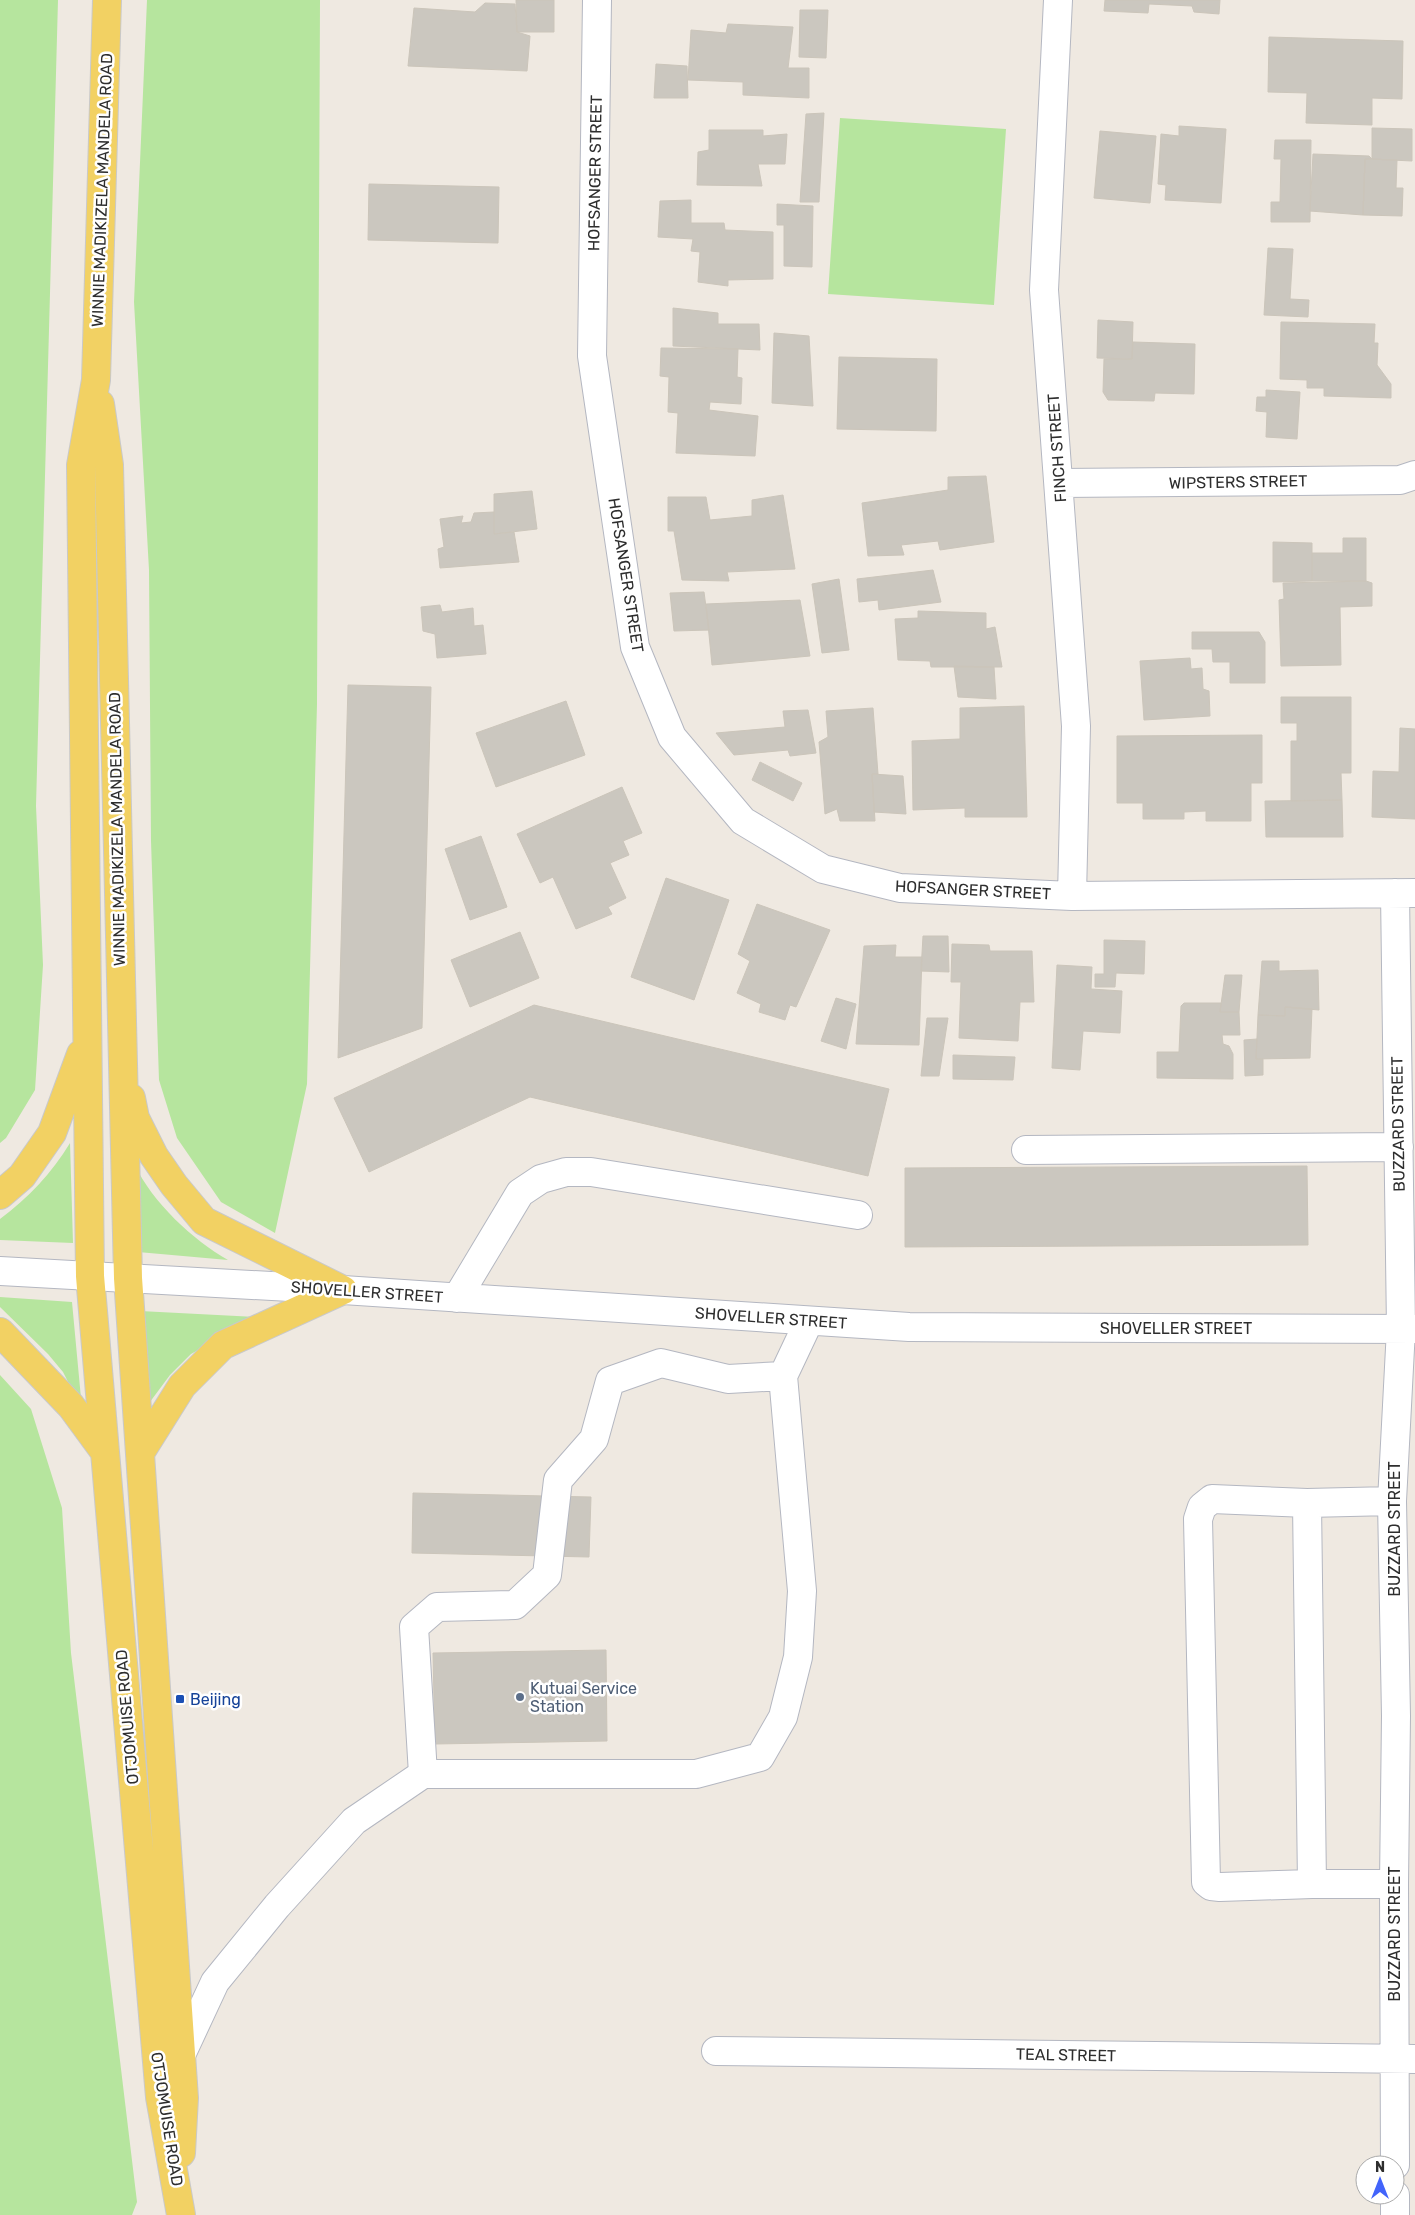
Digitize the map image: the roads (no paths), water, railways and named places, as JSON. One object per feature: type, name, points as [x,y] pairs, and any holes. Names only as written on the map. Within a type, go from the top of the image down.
[{"type":"main road","name":"WINNIE MADIKIZELA MANDELA ROAD","points":[[90,1276],[81,465],[96,380],[107,0]]},
{"type":"main road","name":"WINNIE MADIKIZELA MANDELA ROAD","points":[[96,380],[109,465],[128,1278]]},
{"type":"main road","points":[[0,1195],[22,1176],[52,1133],[87,1038]]},
{"type":"main road","points":[[122,1060],[135,1118],[154,1156],[174,1185],[204,1221],[343,1290]]},
{"type":"main road","name":"OTJOMUISE ROAD","points":[[90,1276],[160,2097],[180,2206]]},
{"type":"main road","name":"OTJOMUISE ROAD","points":[[128,1278],[184,2098],[180,2206]]},
{"type":"main road","points":[[140,1453],[182,1386],[223,1345],[343,1290]]},
{"type":"main road","points":[[0,1332],[71,1406],[104,1451]]},
{"type":"street","name":"HOFSANGER STREET","points":[[597,0],[592,356],[635,647],[672,737],[743,821],[823,869],[900,888],[1072,896],[1405,893]]},
{"type":"street","name":"FINCH STREET","points":[[1058,0],[1044,290],[1060,483],[1076,726],[1072,896]]},
{"type":"street","name":"WIPSTERS STREET","points":[[1060,483],[1400,480],[1415,475]]},
{"type":"street","name":"BUZZARD STREET","points":[[1396,2155],[1405,2059],[1394,1884],[1406,1716],[1392,1501],[1408,1329],[1399,1147],[1405,893]]},
{"type":"street","points":[[1026,1150],[1399,1147]]},
{"type":"street","points":[[457,1298],[520,1193],[541,1179],[566,1172],[591,1172],[858,1215]]},
{"type":"street","name":"SHOVELLER STREET","points":[[0,1271],[343,1290],[909,1328],[1408,1329]]},
{"type":"street","points":[[181,2055],[215,1982],[277,1906],[354,1821],[423,1774],[696,1774],[760,1757],[782,1717],[798,1656],[802,1591],[783,1376],[809,1321]]},
{"type":"street","points":[[423,1774],[414,1627],[437,1607],[515,1605],[546,1575],[558,1480],[594,1439],[610,1381],[661,1363],[728,1379],[783,1376]]},
{"type":"street","points":[[1392,1501],[1308,1503],[1212,1499],[1202,1507],[1198,1519],[1206,1882],[1211,1886],[1220,1888],[1312,1884],[1394,1884]]},
{"type":"street","points":[[1308,1503],[1312,1884]]},
{"type":"street","name":"TEAL STREET","points":[[716,2051],[1405,2059]]},
{"type":"place","name":"Kutuai Service Station","points":[[520,1697]]},
{"type":"place","name":"Beijing","points":[[180,1699]]}]
